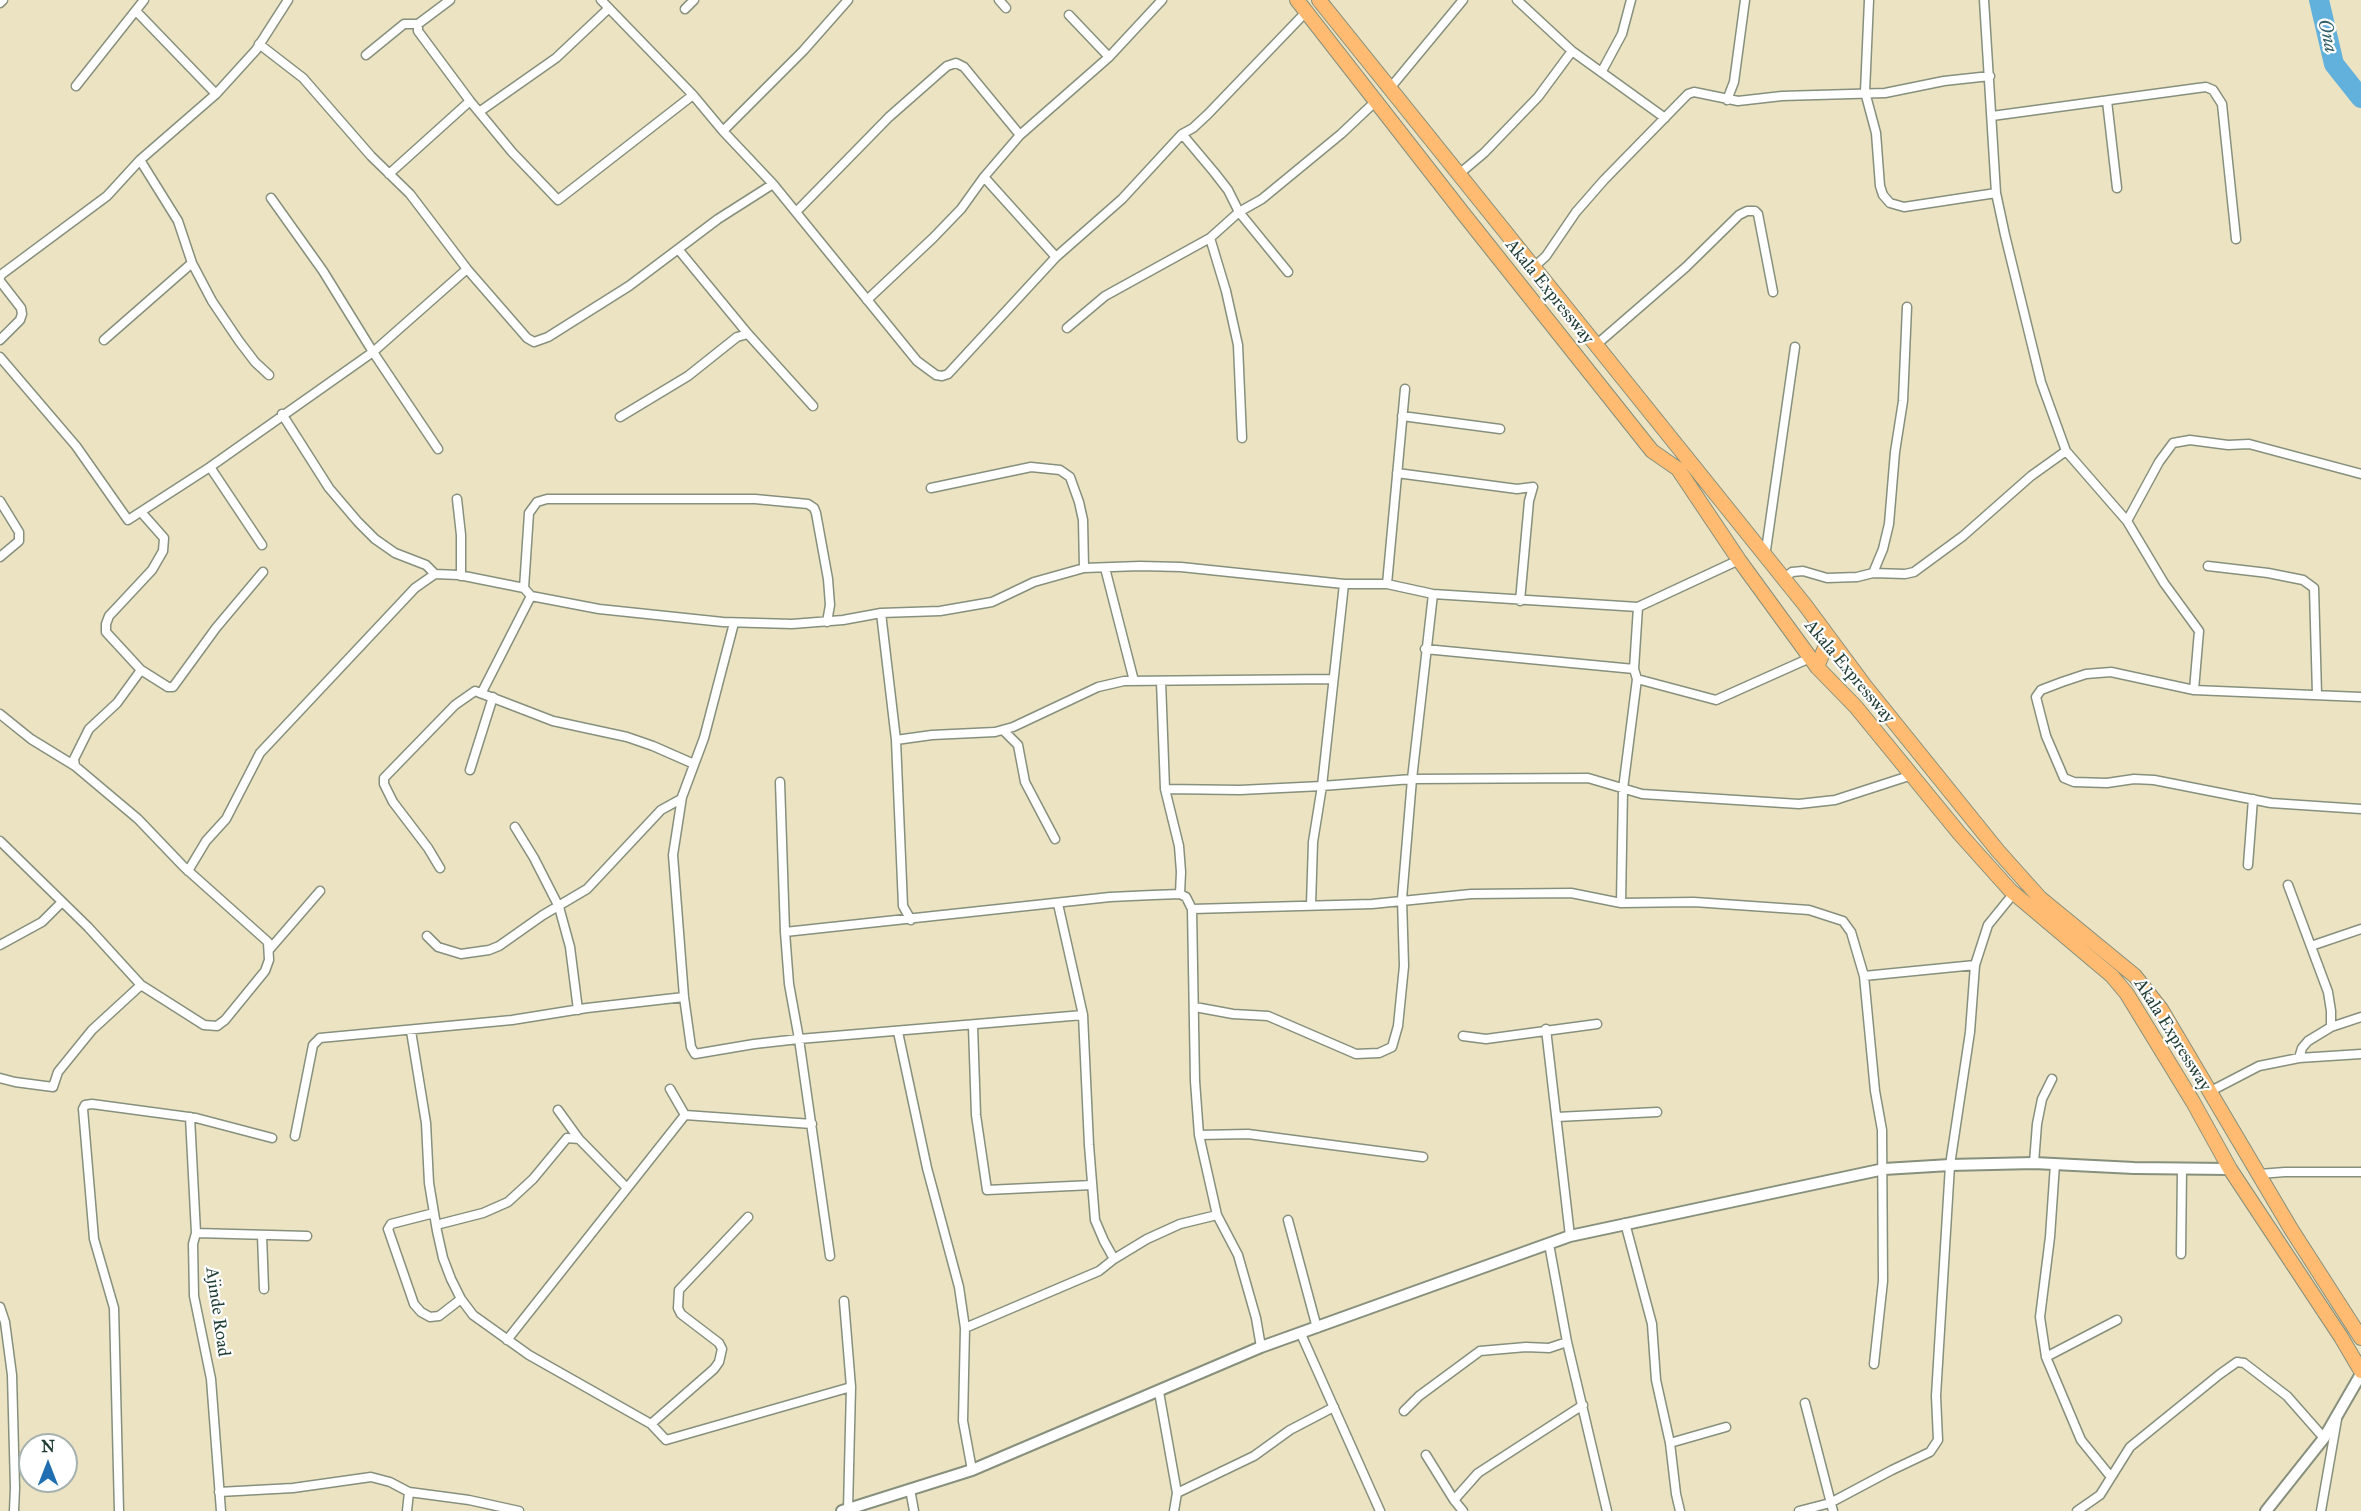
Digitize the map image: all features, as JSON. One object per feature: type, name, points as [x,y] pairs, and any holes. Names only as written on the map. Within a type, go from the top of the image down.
[{"type":"main road","name":"Akala Expressway","points":[[1297,0],[1652,451],[1678,469],[1739,560],[1813,662],[1856,707],[1959,833],[2014,893],[2112,976],[2127,994],[2230,1168],[2341,1337],[2361,1373]]},
{"type":"main road","name":"Akala Expressway","points":[[1319,0],[1805,605],[1865,686],[2013,869],[2040,898],[2135,976],[2161,1009],[2291,1229],[2361,1338]]},
{"type":"main road","points":[[1341,57],[1358,46]]},
{"type":"main road","points":[[1783,621],[1805,605]]},
{"type":"main road","points":[[1813,662],[1829,638]]},
{"type":"street","points":[[76,87],[144,0]]},
{"type":"street","points":[[0,340],[20,320],[22,314],[21,308],[0,279],[2,274],[106,196],[140,160],[216,94],[260,44],[288,0]]},
{"type":"street","points":[[366,55],[404,24],[418,24],[450,0]]},
{"type":"street","points":[[601,0],[693,95],[797,211],[820,243],[917,361],[936,375],[942,376],[948,374],[1056,256],[1122,199],[1182,134],[1193,128],[1208,114],[1306,12]]},
{"type":"street","points":[[686,9],[694,0]]},
{"type":"street","points":[[723,131],[804,51],[848,0]]},
{"type":"street","points":[[999,0],[1006,8]]},
{"type":"street","points":[[867,300],[933,238],[961,208],[1020,135],[1109,57],[1162,0]]},
{"type":"street","points":[[1390,87],[1463,0]]},
{"type":"street","points":[[1517,0],[1572,51],[1665,118]]},
{"type":"street","points":[[1602,71],[1622,34],[1630,0]]},
{"type":"street","points":[[1727,100],[1734,82],[1745,0]]},
{"type":"street","points":[[1869,0],[1865,92],[1876,133],[1880,186],[1890,203],[1904,207],[1996,193]]},
{"type":"street","points":[[1984,0],[1996,193],[2037,365],[2066,452],[2127,521],[2164,583],[2199,631],[2194,690]]},
{"type":"street","points":[[479,112],[556,58],[608,9]]},
{"type":"street","points":[[136,11],[216,94]]},
{"type":"street","points":[[1069,15],[1109,57]]},
{"type":"street","points":[[418,24],[418,31],[470,101],[512,152],[558,200],[693,95]]},
{"type":"street","points":[[260,44],[303,78],[371,156],[410,194],[467,269],[527,338],[534,342],[548,338],[629,286],[718,219],[773,184]]},
{"type":"street","points":[[1459,174],[1484,153],[1538,97],[1572,51]]},
{"type":"street","points":[[797,211],[889,117],[947,66],[956,63],[964,67],[1020,135]]},
{"type":"street","points":[[1534,267],[1546,256],[1576,212],[1604,180],[1688,93],[1694,92],[1727,100],[1899,92],[1944,81],[1990,76]]},
{"type":"street","points":[[1992,116],[2206,87],[2218,95],[2222,104],[2236,239]]},
{"type":"street","points":[[389,174],[470,101]]},
{"type":"street","points":[[1067,328],[1105,297],[1210,238],[1239,212],[1262,199],[1341,134],[1376,101]]},
{"type":"street","points":[[2107,101],[2117,189]]},
{"type":"street","points":[[1182,134],[1228,190],[1239,212],[1288,272]]},
{"type":"street","points":[[140,160],[178,221],[192,263],[212,301],[239,341],[269,375]]},
{"type":"street","points":[[984,177],[1056,256]]},
{"type":"street","points":[[271,198],[322,271],[438,449]]},
{"type":"street","points":[[1596,345],[1686,267],[1739,215],[1747,211],[1755,211],[1758,214],[1773,292]]},
{"type":"street","points":[[1210,238],[1226,291],[1238,345],[1242,438]]},
{"type":"street","points":[[678,249],[748,334],[813,406]]},
{"type":"street","points":[[104,340],[192,263]]},
{"type":"street","points":[[0,357],[76,446],[124,518],[128,520],[210,467],[373,352],[467,269]]},
{"type":"street","points":[[1872,573],[1883,549],[1889,524],[1895,452],[1903,401],[1907,307]]},
{"type":"street","points":[[737,337],[740,324]]},
{"type":"street","points":[[620,417],[688,376],[737,337],[748,334]]},
{"type":"street","points":[[1765,558],[1795,347]]},
{"type":"street","points":[[1387,584],[1405,389]]},
{"type":"street","points":[[282,414],[329,488],[358,522],[375,539],[395,553],[426,565],[435,574]]},
{"type":"street","points":[[1402,416],[1500,429]]},
{"type":"street","points":[[2127,521],[2159,462],[2173,443],[2190,440],[2228,445],[2249,444],[2361,474]]},
{"type":"street","points":[[1784,579],[1792,572],[1803,571],[1827,578],[1857,577],[1872,573],[1894,575],[1914,572],[1964,536],[2031,476],[2066,452]]},
{"type":"street","points":[[932,488],[1031,466],[1060,470],[1070,477],[1079,502],[1083,520],[1084,568]]},
{"type":"street","points":[[210,467],[262,545]]},
{"type":"street","points":[[1397,473],[1517,489],[1533,487],[1529,501],[1520,601]]},
{"type":"street","points":[[457,499],[461,535],[461,576]]},
{"type":"street","points":[[524,588],[529,513],[537,502],[547,499],[755,500],[807,504],[814,508],[816,513],[828,579],[830,605],[827,622]]},
{"type":"street","points":[[0,501],[19,532],[19,541],[0,557]]},
{"type":"street","points":[[141,512],[165,538],[163,551],[152,570],[109,616],[106,632],[141,670],[168,687],[172,687],[216,628],[263,572]]},
{"type":"street","points":[[188,871],[206,841],[226,819],[260,753],[415,588],[435,574],[461,576],[524,588],[531,596],[599,609],[734,622],[792,624],[827,622],[881,613],[940,611],[992,602],[1034,582],[1084,568],[1105,567],[1181,567],[1344,584],[1387,584],[1433,594],[1638,607],[1739,560]]},
{"type":"street","points":[[2208,566],[2268,573],[2303,580],[2314,588],[2317,694]]},
{"type":"street","points":[[1105,567],[1134,681]]},
{"type":"street","points":[[1311,905],[1313,842],[1322,786],[1344,584]]},
{"type":"street","points":[[1195,1007],[1233,1014],[1268,1016],[1356,1054],[1379,1053],[1392,1047],[1396,1037],[1404,966],[1402,899],[1425,649],[1433,594]]},
{"type":"street","points":[[483,692],[531,596]]},
{"type":"street","points":[[1621,903],[1623,804],[1627,789],[1637,679],[1634,669],[1638,607]]},
{"type":"street","points":[[881,613],[896,740],[903,906],[911,920]]},
{"type":"street","points":[[734,622],[718,690],[681,799],[673,855],[684,997],[691,1047],[695,1054],[800,1039],[1083,1015]]},
{"type":"street","points":[[1425,649],[1634,669]]},
{"type":"street","points":[[1637,679],[1716,700],[1813,662]]},
{"type":"street","points":[[75,766],[74,759],[89,729],[117,703],[141,670]]},
{"type":"street","points":[[2361,697],[2194,690],[2111,672],[2086,674],[2041,690],[2036,697],[2046,736],[2064,778],[2074,782],[2107,783],[2134,779],[2154,780],[2271,803],[2361,809]]},
{"type":"street","points":[[896,740],[1003,730],[1098,687],[1134,681],[1333,679]]},
{"type":"street","points":[[1161,681],[1165,789],[1179,846],[1180,894]]},
{"type":"street","points":[[440,868],[428,848],[393,802],[384,784],[384,777],[467,694],[475,691],[483,692],[553,721],[627,737],[694,764]]},
{"type":"street","points":[[470,770],[493,697]]},
{"type":"street","points":[[0,714],[30,739],[75,766],[138,819],[188,871],[268,942],[270,960],[265,971],[225,1020],[217,1026],[204,1025],[141,985],[62,902],[0,842]]},
{"type":"street","points":[[1003,730],[1018,745],[1024,782],[1055,839]]},
{"type":"street","points":[[1165,789],[1240,790],[1412,779],[1588,778],[1642,794],[1799,804],[1835,800],[1911,775]]},
{"type":"street","points":[[780,782],[784,932],[791,1005],[800,1039],[830,1256]]},
{"type":"street","points":[[427,936],[438,947],[461,954],[489,950],[512,938],[543,915],[587,889],[661,810],[681,799]]},
{"type":"street","points":[[2248,865],[2253,799]]},
{"type":"street","points":[[515,827],[559,907],[570,947],[578,1010]]},
{"type":"street","points":[[2288,885],[2328,992],[2331,1027]]},
{"type":"street","points":[[270,950],[320,891]]},
{"type":"street","points":[[1192,909],[1372,904],[1402,899],[1471,894],[1571,893],[1621,903],[1694,902],[1809,910],[1843,921],[1851,932],[1864,976],[1875,1091],[1882,1130],[1883,1281],[1874,1364]]},
{"type":"street","points":[[1799,1511],[1832,1507],[1892,1470],[1930,1452],[1938,1440],[1936,1396],[1950,1165],[1970,1032],[1975,965],[1988,925],[2014,893]]},
{"type":"street","points":[[784,932],[856,924],[890,923],[1110,897],[1180,894],[1186,897],[1192,909],[1195,1081],[1199,1135],[1217,1215],[1238,1255],[1262,1347]]},
{"type":"street","points":[[0,945],[42,922],[62,902]]},
{"type":"street","points":[[1058,904],[1083,1015],[1095,1220],[1114,1259]]},
{"type":"street","points":[[890,923],[903,906]]},
{"type":"street","points":[[2311,946],[2361,929]]},
{"type":"street","points":[[1864,976],[1975,965]]},
{"type":"street","points":[[0,1078],[15,1083],[53,1087],[58,1072],[92,1030],[141,985]]},
{"type":"street","points":[[295,1136],[313,1045],[320,1038],[512,1020],[684,997]]},
{"type":"street","points":[[2299,1058],[2301,1048],[2308,1041],[2331,1027],[2361,1017]]},
{"type":"street","points":[[1463,1036],[1486,1039],[1546,1029],[1597,1024]]},
{"type":"street","points":[[973,1026],[976,1115],[987,1191],[1092,1185]]},
{"type":"street","points":[[1546,1029],[1570,1236]]},
{"type":"street","points":[[411,1031],[426,1124],[429,1183],[443,1258],[461,1299],[473,1315],[529,1355],[651,1424],[666,1440],[670,1441],[851,1387]]},
{"type":"street","points":[[898,1032],[927,1168],[958,1287],[965,1328],[963,1421],[972,1470]]},
{"type":"street","points":[[2209,1092],[2259,1066],[2299,1058],[2361,1054]]},
{"type":"street","points":[[2034,1163],[2037,1124],[2042,1099],[2052,1079]]},
{"type":"street","points":[[670,1089],[685,1115]]},
{"type":"street","points":[[119,1511],[114,1308],[94,1239],[83,1109],[85,1105],[92,1104],[190,1117],[272,1138]]},
{"type":"street","points":[[558,1110],[579,1140],[627,1188]]},
{"type":"street","points":[[1557,1118],[1657,1112]]},
{"type":"street","points":[[685,1115],[812,1124]]},
{"type":"street","points":[[507,1340],[685,1115]]},
{"type":"street","name":"Ajinde Road","points":[[190,1117],[196,1233],[193,1245],[194,1296],[211,1378],[220,1511]]},
{"type":"street","points":[[1199,1135],[1248,1134],[1423,1156]]},
{"type":"street","points":[[436,1225],[483,1213],[508,1202],[533,1179],[567,1138],[579,1140]]},
{"type":"street","points":[[844,1301],[851,1387],[845,1510],[972,1470],[1262,1347],[1570,1236],[1884,1169],[2034,1163],[2230,1168]]},
{"type":"street","points":[[2055,1164],[2050,1237],[2040,1317],[2046,1357],[2081,1440],[2111,1477]]},
{"type":"street","points":[[2181,1254],[2182,1168]]},
{"type":"street","points":[[2259,1174],[2361,1172]]},
{"type":"street","points":[[434,1213],[391,1224],[388,1229],[414,1304],[421,1312],[430,1317],[439,1316],[461,1299]]},
{"type":"street","points":[[965,1328],[1099,1271],[1147,1239],[1180,1224],[1217,1215]]},
{"type":"street","points":[[651,1424],[714,1369],[719,1362],[722,1349],[719,1343],[681,1314],[678,1308],[679,1290],[748,1217]]},
{"type":"street","points":[[1288,1220],[1317,1328]]},
{"type":"street","points":[[1625,1223],[1652,1324],[1656,1380],[1670,1443],[1680,1511]]},
{"type":"street","points":[[196,1233],[307,1236]]},
{"type":"street","points":[[262,1235],[264,1289]]},
{"type":"street","points":[[1549,1244],[1567,1342],[1607,1511]]},
{"type":"street","points":[[0,1307],[5,1322],[12,1375],[14,1511]]},
{"type":"street","points":[[2046,1357],[2117,1320]]},
{"type":"street","points":[[1301,1334],[1380,1511]]},
{"type":"street","points":[[1404,1411],[1419,1396],[1480,1351],[1526,1347],[1549,1348],[1567,1342]]},
{"type":"street","points":[[2077,1511],[2100,1495],[2130,1448],[2237,1362],[2244,1363],[2287,1396],[2324,1438]]},
{"type":"street","points":[[2266,1511],[2324,1438],[2337,1419],[2361,1373]]},
{"type":"street","points":[[1159,1392],[1177,1493],[1174,1511]]},
{"type":"street","points":[[1805,1403],[1832,1507]]},
{"type":"street","points":[[1454,1500],[1478,1473],[1583,1405]]},
{"type":"street","points":[[1177,1493],[1254,1456],[1290,1430],[1335,1407]]},
{"type":"street","points":[[2321,1511],[2337,1419]]},
{"type":"street","points":[[1670,1443],[1726,1427]]},
{"type":"street","points":[[1426,1455],[1463,1511]]},
{"type":"street","points":[[219,1492],[293,1488],[371,1477],[390,1482],[409,1492],[469,1500],[519,1511]]},
{"type":"street","points":[[910,1489],[914,1511]]},
{"type":"street","points":[[407,1511],[409,1492]]},
{"type":"waterway","name":"Ona","points":[[2319,0],[2334,64],[2361,98]]}]
